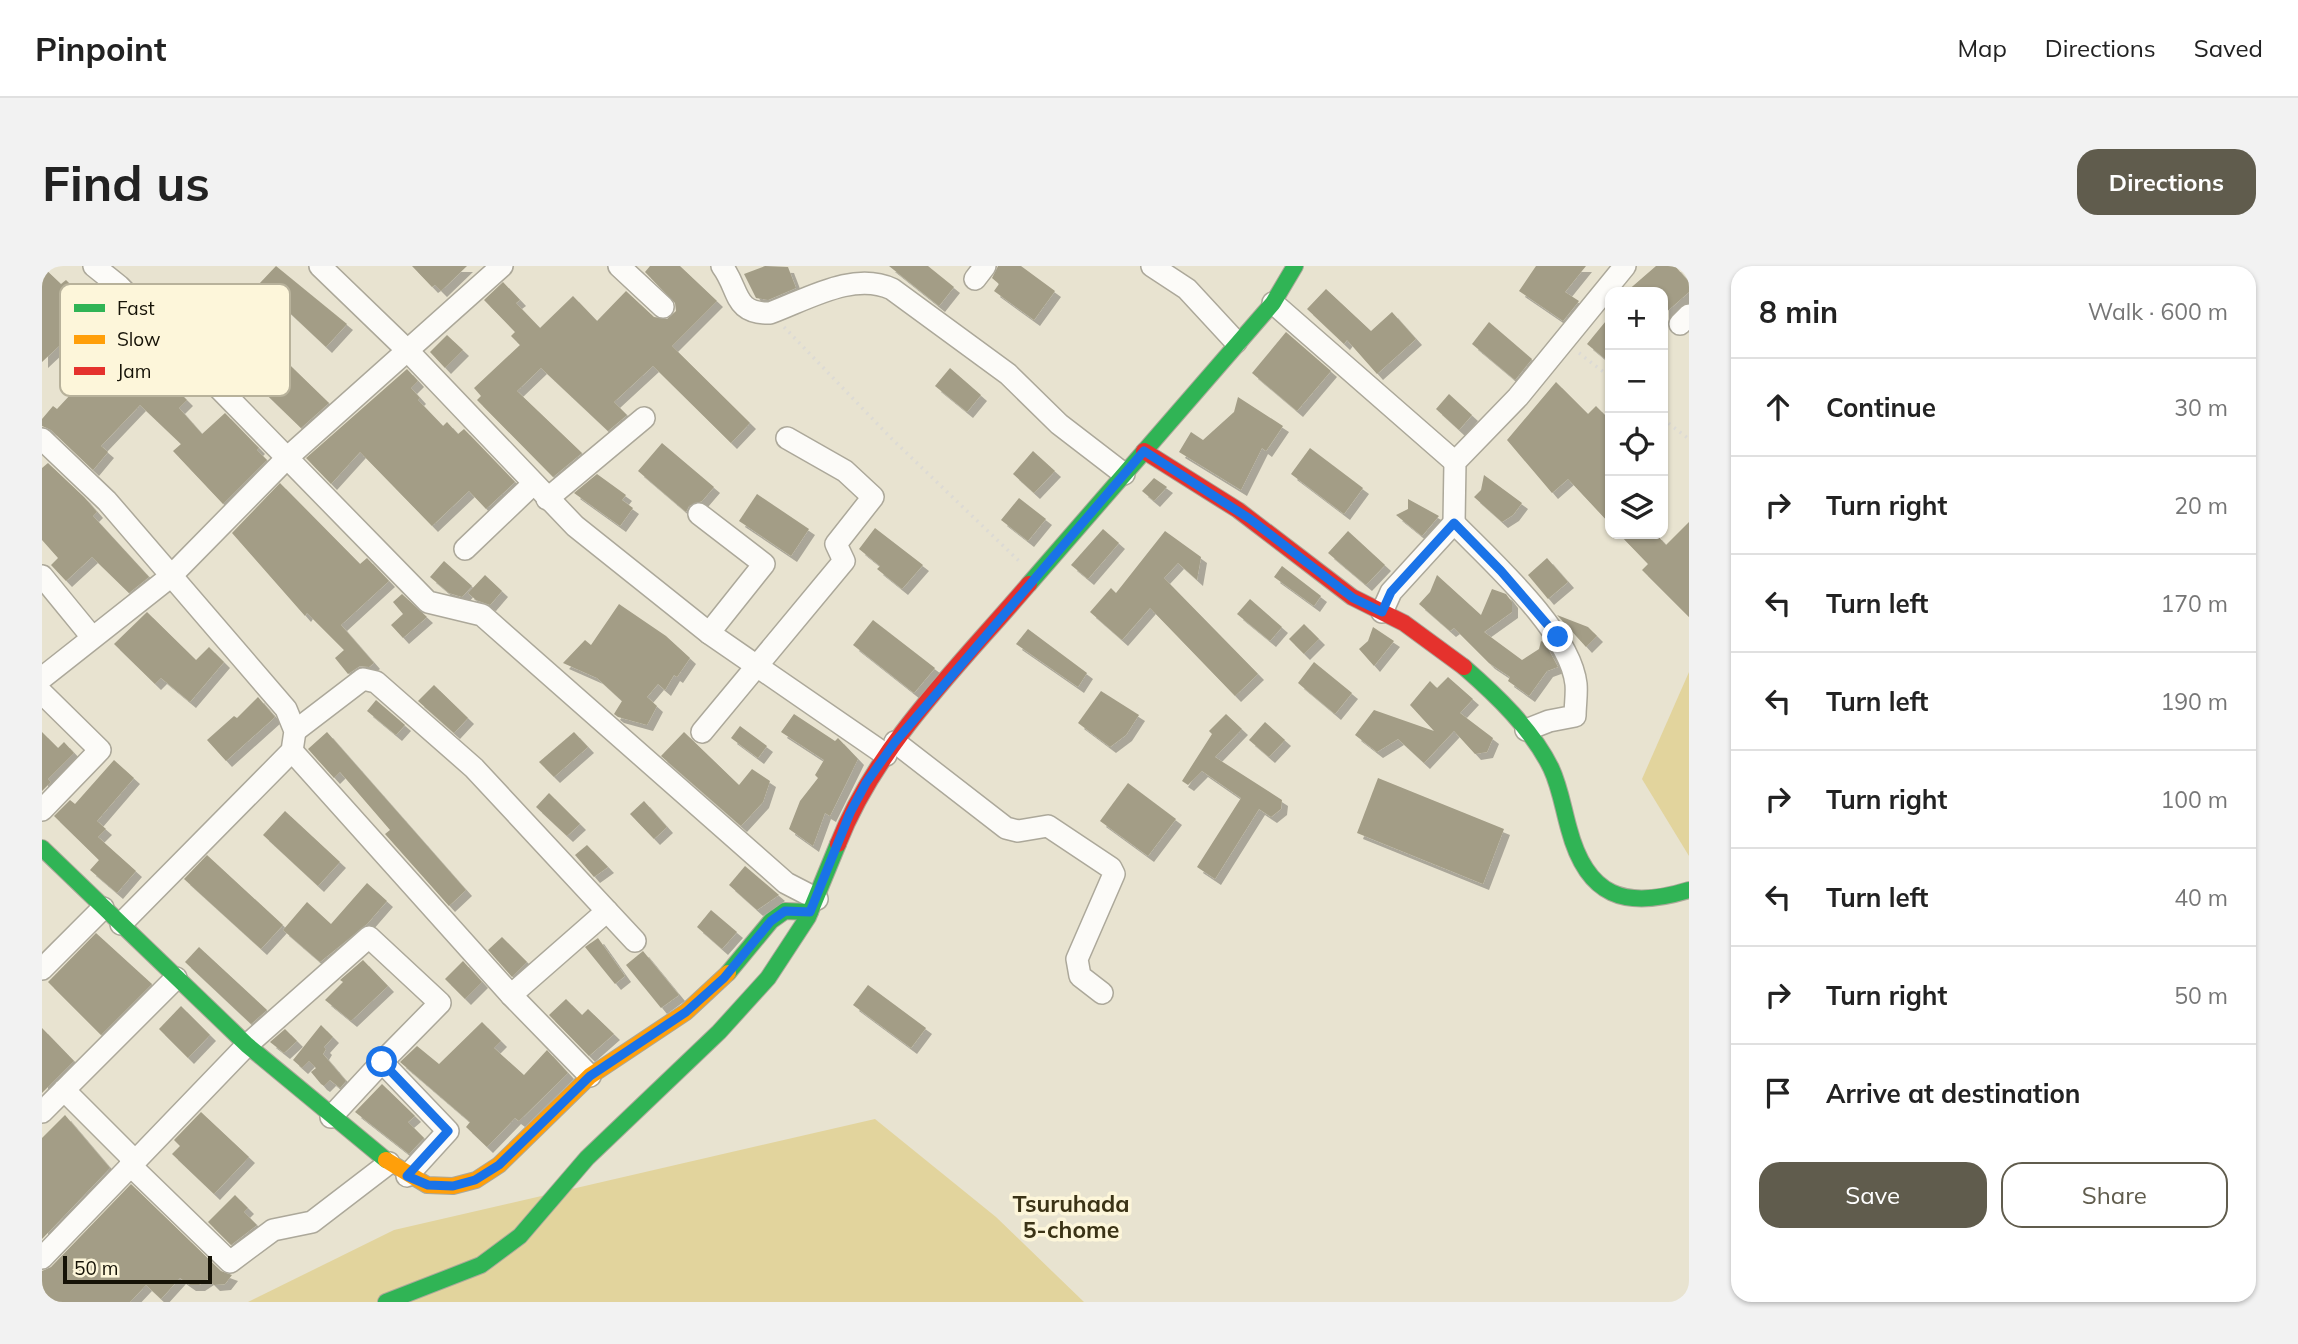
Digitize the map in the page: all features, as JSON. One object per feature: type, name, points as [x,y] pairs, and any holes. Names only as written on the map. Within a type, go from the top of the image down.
[{"type":"street","points":[[94,266],[116,284]]},
{"type":"street","points":[[320,266],[406,349],[575,526],[709,633],[756,667],[891,749],[1006,828],[1018,831],[1048,826],[1111,868],[1114,874],[1077,959],[1080,976],[1102,993]]},
{"type":"street","points":[[42,678],[170,577],[288,457],[502,266]]},
{"type":"street","points":[[619,266],[663,307]]},
{"type":"street","points":[[722,266],[743,307],[755,313],[770,313],[847,285],[878,282],[892,289],[1008,374],[1059,424],[1124,474]]},
{"type":"street","points":[[386,1302],[408,1289],[491,1260],[521,1238],[587,1158],[759,989],[791,948],[814,905],[850,813],[866,783],[891,749],[1236,342],[1273,303],[1296,266]]},
{"type":"street","points":[[1382,612],[1391,592],[1454,523],[1455,462],[1518,397],[1625,266]]},
{"type":"street","points":[[1156,267],[1187,289],[1236,342]]},
{"type":"street","points":[[1273,303],[1455,462]]},
{"type":"street","points":[[228,396],[428,602],[482,615],[814,905]]},
{"type":"street","points":[[465,549],[644,418]]},
{"type":"street","points":[[702,732],[844,561],[836,544],[873,497],[845,471],[787,438]]},
{"type":"street","points":[[44,446],[107,501],[286,709],[294,741],[511,995],[590,1076]]},
{"type":"street","points":[[1144,451],[1250,519],[1353,598],[1382,612],[1441,648],[1510,711],[1541,749],[1557,781],[1571,838],[1586,873],[1603,891],[1619,899],[1638,901],[1663,900],[1689,890]]},
{"type":"street","points":[[699,514],[764,564],[709,633]]},
{"type":"street","points":[[1454,523],[1501,571],[1565,649],[1576,682],[1575,716],[1549,721],[1526,730]]},
{"type":"street","points":[[42,576],[92,637]]},
{"type":"street","points":[[121,924],[294,741],[363,679],[376,682],[474,768],[635,941]]},
{"type":"street","points":[[42,693],[100,750],[42,810]]},
{"type":"street","points":[[42,848],[247,1045],[389,1163],[407,1176],[428,1185],[453,1186],[475,1180],[499,1165],[590,1076],[695,1003],[724,978],[771,921],[785,911],[814,905]]},
{"type":"street","points":[[42,970],[103,908]]},
{"type":"street","points":[[511,995],[607,911]]},
{"type":"street","points":[[42,1258],[247,1045],[369,937],[440,1003],[331,1117]]},
{"type":"street","points":[[42,1112],[176,978]]},
{"type":"street","points":[[382,1062],[448,1131],[407,1176]]},
{"type":"street","points":[[64,1090],[230,1262],[272,1230],[312,1222],[389,1163]]},
{"type":"path","points":[[770,313],[891,438],[1037,578]]},
{"type":"path","points":[[1562,340],[1605,373]]},
{"type":"path","points":[[1668,423],[1689,439]]},
{"type":"shaded area","points":[[1689,672],[1689,856],[1642,779]]},
{"type":"shaded area","points":[[875,1119],[996,1217],[1084,1302],[248,1302],[394,1230]]},
{"type":"building","points":[[42,266],[61,284],[60,345],[42,362]]},
{"type":"building","points":[[276,266],[347,324],[326,347],[290,313],[290,284],[259,284]]},
{"type":"building","points":[[412,266],[467,266],[441,291],[435,285],[432,287]]},
{"type":"building","points":[[650,266],[680,266],[717,301],[672,346],[750,423],[731,443],[653,366],[614,402],[627,415],[608,431],[541,368],[517,391],[582,453],[553,477],[477,400],[481,396],[474,388],[520,345],[511,336],[515,332],[484,300],[503,282],[520,300],[516,303],[540,328],[573,296],[597,321],[626,291],[654,317],[667,319],[676,311],[675,303],[645,272]]},
{"type":"building","points":[[765,266],[788,267],[796,288],[768,300],[756,298],[744,274]]},
{"type":"building","points":[[889,266],[928,266],[954,287],[939,306]]},
{"type":"building","points":[[998,266],[1021,266],[1055,291],[1034,320],[994,291],[999,284],[992,278]]},
{"type":"building","points":[[1536,266],[1586,266],[1565,292],[1579,301],[1563,321],[1519,291]]},
{"type":"building","points":[[1656,266],[1675,266],[1689,282],[1689,292],[1668,311],[1668,287],[1632,287]]},
{"type":"building","points":[[1326,289],[1371,331],[1392,312],[1416,339],[1377,374],[1347,340],[1344,344],[1307,309]]},
{"type":"building","points":[[1489,322],[1532,359],[1515,380],[1472,344]]},
{"type":"building","points":[[1605,322],[1605,359],[1587,344]]},
{"type":"building","points":[[1286,332],[1331,371],[1297,411],[1252,373]]},
{"type":"building","points":[[447,335],[463,350],[445,368],[430,352]]},
{"type":"building","points":[[290,365],[329,403],[301,428],[268,396],[290,396]]},
{"type":"building","points":[[950,368],[981,395],[967,412],[935,386]]},
{"type":"building","points":[[407,369],[418,381],[411,388],[420,398],[418,400],[443,426],[447,422],[458,434],[464,429],[515,482],[486,509],[469,491],[432,526],[360,452],[331,484],[306,458]]},
{"type":"building","points":[[1556,382],[1588,414],[1596,406],[1605,415],[1605,519],[1568,479],[1552,493],[1507,440]]},
{"type":"building","points":[[1449,394],[1472,415],[1459,430],[1436,409]]},
{"type":"building","points":[[69,396],[183,396],[187,400],[179,408],[202,434],[225,413],[267,460],[223,504],[173,451],[181,444],[140,405],[101,446],[108,452],[93,470],[51,430],[42,426],[42,419],[53,406],[57,409]]},
{"type":"building","points":[[1238,397],[1283,426],[1266,451],[1262,448],[1241,490],[1179,452],[1191,432],[1203,440],[1234,412]]},
{"type":"building","points":[[662,443],[714,487],[702,501],[689,506],[686,512],[638,471]]},
{"type":"building","points":[[1310,448],[1363,488],[1344,514],[1291,474]]},
{"type":"building","points":[[1033,451],[1055,471],[1034,493],[1013,474]]},
{"type":"building","points":[[48,463],[84,497],[97,512],[93,516],[149,577],[129,593],[92,557],[66,581],[51,565],[58,558],[42,540],[42,468]]},
{"type":"building","points":[[597,474],[626,495],[622,500],[633,508],[620,526],[574,493]]},
{"type":"building","points":[[1484,475],[1522,503],[1513,515],[1502,522],[1474,497],[1481,490]]},
{"type":"building","points":[[1154,478],[1167,487],[1154,501],[1142,491]]},
{"type":"building","points":[[280,483],[360,564],[367,558],[389,581],[341,625],[374,663],[369,667],[360,666],[348,674],[335,658],[344,650],[307,613],[305,616],[232,533]]},
{"type":"building","points":[[757,494],[809,529],[791,556],[739,521]]},
{"type":"building","points":[[1019,498],[1046,519],[1028,541],[1001,520]]},
{"type":"building","points":[[1408,499],[1439,516],[1422,536],[1396,515],[1408,509]]},
{"type":"building","points":[[1689,522],[1689,617],[1642,570],[1648,564],[1624,539],[1661,539],[1666,545]]},
{"type":"building","points":[[875,528],[923,565],[902,589],[877,569],[880,566],[859,549]]},
{"type":"building","points":[[1103,529],[1119,543],[1088,579],[1071,565]]},
{"type":"building","points":[[1165,531],[1201,557],[1197,580],[1178,563],[1164,578],[1258,674],[1235,696],[1150,608],[1122,640],[1090,612],[1111,588],[1116,593]]},
{"type":"building","points":[[1348,531],[1385,565],[1366,585],[1328,553]]},
{"type":"building","points":[[1547,558],[1568,582],[1548,599],[1528,575]]},
{"type":"building","points":[[444,561],[472,586],[462,597],[449,593],[430,577]]},
{"type":"building","points":[[1282,566],[1321,596],[1314,606],[1274,577]]},
{"type":"building","points":[[485,575],[502,591],[490,605],[476,600],[468,593]]},
{"type":"building","points":[[1437,575],[1481,615],[1492,589],[1506,594],[1512,602],[1512,612],[1484,632],[1522,660],[1539,649],[1541,641],[1545,643],[1558,667],[1547,671],[1529,696],[1508,681],[1510,677],[1489,663],[1454,628],[1450,631],[1419,604],[1430,592]]},
{"type":"building","points":[[402,594],[427,617],[403,638],[391,625],[403,614],[393,602]]},
{"type":"building","points":[[1250,599],[1282,627],[1270,641],[1237,614]]},
{"type":"building","points":[[619,604],[666,636],[690,658],[677,677],[674,675],[665,690],[658,684],[647,697],[657,706],[647,725],[618,717],[614,714],[622,701],[597,678],[563,663],[585,640],[591,645]]},
{"type":"building","points":[[147,612],[196,660],[209,647],[224,662],[190,702],[161,678],[155,684],[114,644]]},
{"type":"building","points":[[1557,615],[1588,627],[1597,636],[1586,647]]},
{"type":"building","points":[[873,620],[935,668],[914,693],[853,645]]},
{"type":"building","points":[[1304,624],[1319,639],[1304,654],[1289,639]]},
{"type":"building","points":[[1373,627],[1394,641],[1374,666],[1359,649],[1368,641]]},
{"type":"building","points":[[1028,629],[1087,673],[1078,687],[1016,644]]},
{"type":"building","points":[[1314,662],[1352,693],[1335,714],[1298,683]]},
{"type":"building","points":[[1448,677],[1473,699],[1460,713],[1493,738],[1487,752],[1475,754],[1454,731],[1424,763],[1398,739],[1377,752],[1355,735],[1374,710],[1434,731],[1410,705],[1430,681],[1437,688]]},
{"type":"building","points":[[434,685],[468,718],[454,733],[418,701]]},
{"type":"building","points":[[1101,691],[1139,715],[1126,735],[1110,747],[1078,723]]},
{"type":"building","points":[[258,697],[275,717],[226,761],[207,740],[234,716],[237,718]]},
{"type":"building","points":[[376,700],[405,725],[396,735],[367,711]]},
{"type":"building","points":[[794,714],[835,741],[838,738],[858,759],[830,816],[825,813],[813,846],[789,829],[800,801],[818,778],[815,775],[824,760],[781,732]]},
{"type":"building","points":[[1226,714],[1242,729],[1215,757],[1282,800],[1281,809],[1271,817],[1259,809],[1215,879],[1197,867],[1241,798],[1202,771],[1188,785],[1182,781],[1212,734],[1209,731]]},
{"type":"building","points":[[1265,722],[1285,740],[1269,757],[1249,740]]},
{"type":"building","points":[[740,726],[767,746],[758,758],[731,738]]},
{"type":"building","points":[[42,732],[58,748],[64,742],[74,753],[48,779],[51,782],[42,791]]},
{"type":"building","points":[[327,732],[466,890],[449,906],[385,834],[390,830],[340,772],[334,778],[308,749]]},
{"type":"building","points":[[574,732],[588,747],[554,777],[539,762]]},
{"type":"building","points":[[684,732],[739,785],[752,769],[770,781],[763,802],[741,826],[661,756]]},
{"type":"building","points":[[114,760],[134,778],[97,821],[106,829],[98,837],[136,871],[117,893],[90,870],[99,860],[54,816],[70,800],[75,804]]},
{"type":"building","points":[[1378,778],[1504,829],[1483,884],[1357,833]]},
{"type":"building","points":[[1128,783],[1176,819],[1148,856],[1100,821]]},
{"type":"building","points":[[549,793],[580,824],[567,836],[536,807]]},
{"type":"building","points":[[644,801],[667,827],[654,839],[630,814]]},
{"type":"building","points":[[285,811],[340,862],[318,886],[263,835]]},
{"type":"building","points":[[587,845],[608,867],[594,877],[575,855]]},
{"type":"building","points":[[207,855],[283,925],[261,949],[184,879]]},
{"type":"building","points":[[745,866],[779,895],[757,910],[729,885]]},
{"type":"building","points":[[367,883],[387,901],[367,924],[320,962],[283,930],[307,902],[331,924]]},
{"type":"building","points":[[711,910],[737,932],[722,949],[697,927]]},
{"type":"building","points":[[96,933],[152,984],[101,1035],[48,982]]},
{"type":"building","points":[[502,937],[527,962],[512,977],[488,950]]},
{"type":"building","points":[[598,938],[625,976],[615,984],[585,947]]},
{"type":"building","points":[[199,947],[267,1010],[251,1024],[185,962]]},
{"type":"building","points":[[643,951],[679,995],[661,1008],[626,965]]},
{"type":"building","points":[[363,960],[388,986],[351,1021],[325,1000],[343,982],[340,980]]},
{"type":"building","points":[[463,961],[482,982],[465,999],[445,979]]},
{"type":"building","points":[[868,985],[926,1028],[911,1048],[853,1005]]},
{"type":"building","points":[[566,999],[582,1015],[588,1009],[614,1034],[589,1056],[549,1015]]},
{"type":"building","points":[[181,1006],[210,1035],[188,1058],[159,1029]]},
{"type":"building","points":[[482,1022],[501,1041],[494,1048],[524,1075],[547,1050],[568,1073],[519,1121],[515,1118],[487,1147],[466,1127],[470,1122],[400,1062],[417,1046],[439,1064]]},
{"type":"building","points":[[321,1025],[333,1037],[324,1047],[326,1049],[323,1054],[346,1081],[340,1088],[330,1080],[324,1086],[321,1084],[311,1072],[316,1068],[309,1061],[302,1068],[293,1060]]},
{"type":"building","points":[[42,1028],[74,1061],[42,1093]]},
{"type":"building","points":[[285,1029],[297,1041],[284,1053],[270,1042]]},
{"type":"building","points":[[382,1084],[415,1116],[408,1122],[424,1138],[409,1154],[355,1112]]},
{"type":"building","points":[[201,1112],[249,1157],[214,1194],[172,1154],[180,1146],[174,1140]]},
{"type":"building","points":[[65,1115],[110,1168],[42,1239],[42,1138]]},
{"type":"building","points":[[131,1184],[221,1271],[232,1275],[225,1284],[214,1285],[208,1279],[199,1285],[190,1285],[180,1278],[161,1299],[146,1285],[130,1302],[42,1302],[42,1271],[51,1267]]},
{"type":"building","points":[[235,1195],[248,1208],[244,1212],[257,1225],[231,1245],[208,1222]]},
{"type":"traffic: fast","points":[[1029,584],[1273,303],[1295,266]]},
{"type":"traffic: fast","points":[[1464,667],[1512,713],[1543,754],[1557,783],[1577,852],[1586,870],[1598,883],[1612,892],[1628,897],[1666,896],[1689,890]]},
{"type":"traffic: fast","points":[[386,1302],[481,1265],[520,1236],[587,1158],[719,1032],[768,978],[808,917],[838,844]]},
{"type":"traffic: fast","points":[[42,848],[247,1045],[386,1160]]},
{"type":"traffic: fast","points":[[728,973],[771,921],[785,911],[810,912]]},
{"type":"traffic: slow","points":[[386,1160],[427,1185],[453,1186],[476,1180],[499,1165],[590,1076],[686,1012],[728,973]]},
{"type":"traffic: jam","points":[[1144,451],[1238,510],[1352,597],[1404,623],[1464,667]]},
{"type":"traffic: jam","points":[[838,844],[855,807],[897,739],[1029,584]]},
{"type":"district","name":"Tsuruhada 5-chome","points":[[1071,1216]]},
{"type":"route","points":[[382,1062],[448,1131],[407,1176],[428,1185],[453,1186],[475,1180],[499,1165],[590,1076],[686,1012],[724,978],[771,921],[785,911],[810,912],[850,813],[866,783],[895,742],[1144,451],[1250,519],[1353,598],[1382,612],[1391,592],[1454,523],[1501,571],[1558,637]]}]
